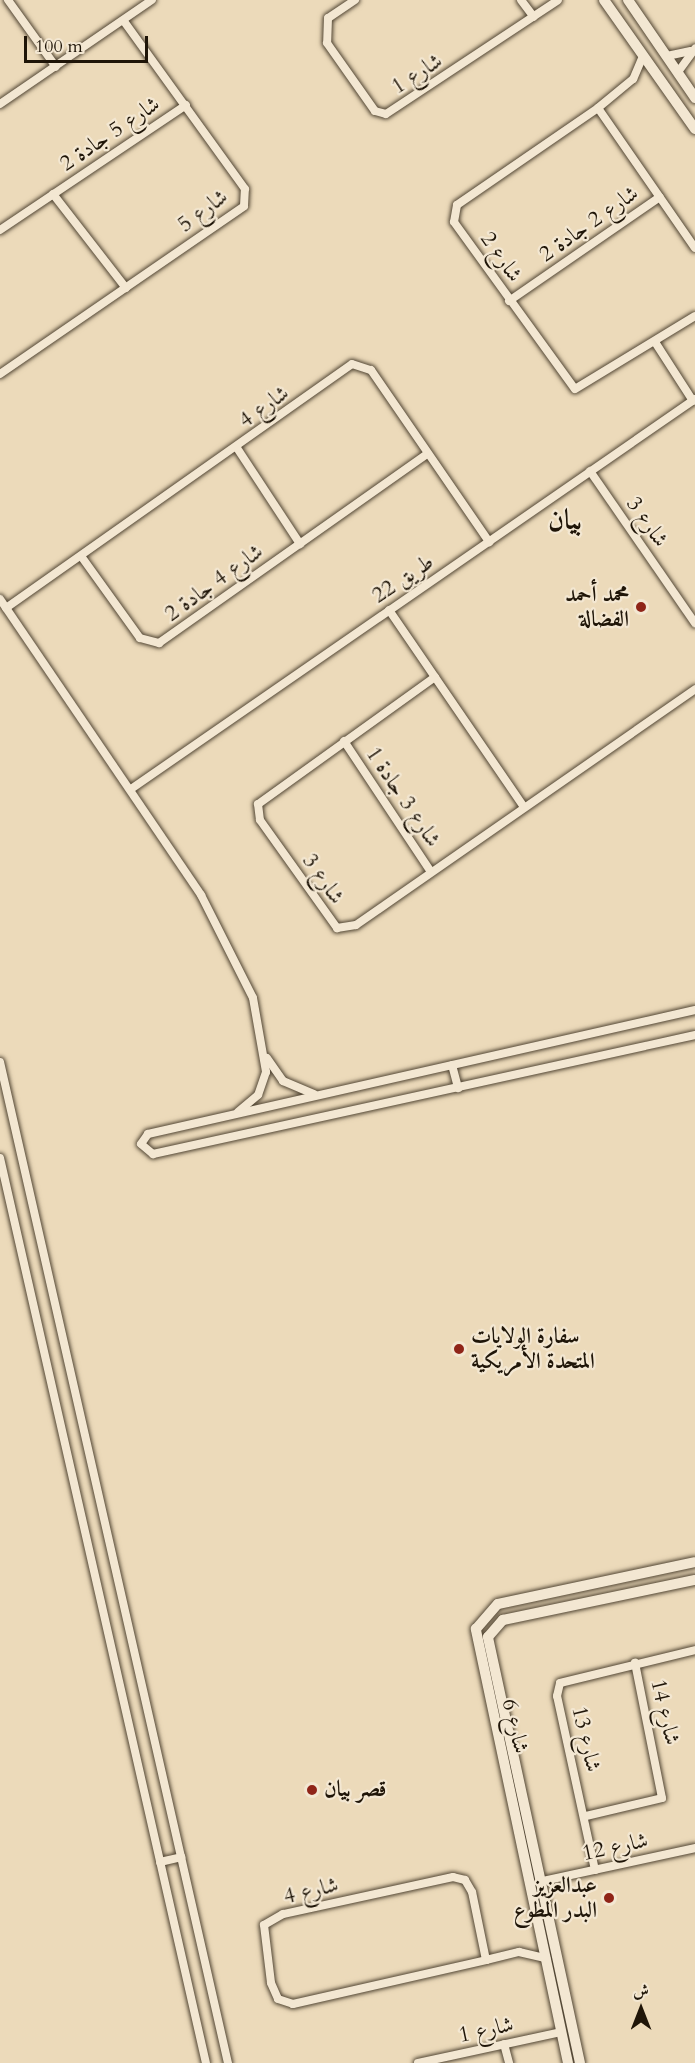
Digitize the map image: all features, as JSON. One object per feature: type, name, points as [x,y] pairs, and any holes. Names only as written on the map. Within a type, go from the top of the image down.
[{"type":"street","points":[[8,0],[57,67]]},
{"type":"street","points":[[0,104],[152,0]]},
{"type":"street","name":"شارع 1","points":[[355,0],[328,18],[327,43],[375,111],[386,114],[558,0]]},
{"type":"street","points":[[521,0],[534,17]]},
{"type":"street","points":[[604,0],[656,72],[695,117]]},
{"type":"street","points":[[628,0],[695,98]]},
{"type":"street","name":"شارع 5","points":[[0,374],[244,206],[245,189],[123,20]]},
{"type":"street","points":[[667,56],[694,50]]},
{"type":"street","points":[[678,72],[694,50]]},
{"type":"street","name":"شارع 2","points":[[633,79],[644,56]]},
{"type":"street","name":"شارع 2","points":[[656,72],[633,79],[598,108],[457,205],[454,222],[509,301],[575,389],[695,316]]},
{"type":"street","points":[[670,89],[695,129]]},
{"type":"street","name":"شارع 5 جادة 2","points":[[0,230],[186,105]]},
{"type":"street","points":[[598,108],[695,248]]},
{"type":"street","name":"شارع 5 جادة 2","points":[[53,194],[126,288]]},
{"type":"street","name":"شارع 2 جادة 2","points":[[509,301],[660,197]]},
{"type":"street","points":[[655,342],[694,400]]},
{"type":"street","name":"شارع 4","points":[[6,608],[237,448],[352,364],[362,364],[489,542]]},
{"type":"street","name":"طريق 22","points":[[131,789],[694,400]]},
{"type":"street","points":[[237,448],[300,544]]},
{"type":"street","name":"شارع 4 جادة 2","points":[[81,556],[140,638],[159,643],[427,454]]},
{"type":"street","name":"شارع 3","points":[[590,471],[695,623]]},
{"type":"street","points":[[0,599],[131,789],[211,915],[253,998],[266,1058],[258,1095],[229,1116]]},
{"type":"street","points":[[389,610],[523,806]]},
{"type":"street","name":"شارع 3","points":[[435,677],[264,795],[258,804],[260,820],[337,928],[356,925],[523,806],[695,689]]},
{"type":"street","name":"شارع 3 جادة 1","points":[[344,741],[431,872]]},
{"type":"street","points":[[695,1010],[148,1134],[142,1149],[153,1154],[695,1035]]},
{"type":"street","points":[[266,1058],[291,1086],[326,1094]]},
{"type":"street","points":[[0,1062],[228,2063]]},
{"type":"street","points":[[452,1065],[458,1088]]},
{"type":"street","points":[[0,1158],[206,2063]]},
{"type":"street","name":"شارع 6","points":[[568,2063],[543,1933],[475,1632],[491,1607],[695,1563]]},
{"type":"street","name":"شارع 6","points":[[580,2063],[543,1881],[488,1637],[499,1622],[695,1580]]},
{"type":"street","name":"شارع 13","points":[[595,1870],[586,1816],[557,1696],[560,1683],[695,1650]]},
{"type":"street","name":"شارع 14","points":[[586,1816],[662,1798],[635,1663]]},
{"type":"street","points":[[485,1682],[497,1680]]},
{"type":"street","name":"شارع 12","points":[[543,1881],[695,1848]]},
{"type":"street","points":[[160,1862],[181,1857]]},
{"type":"street","name":"شارع 4","points":[[486,1960],[472,1892],[465,1880],[453,1877],[284,1914],[264,1925],[271,1983],[278,1999],[293,2004],[486,1960],[519,1952],[543,1933]]},
{"type":"street","name":"شارع 4","points":[[519,1952],[548,1959]]},
{"type":"street","name":"شارع 1","points":[[418,2063],[561,2032]]},
{"type":"street","points":[[504,2044],[509,2063]]},
{"type":"place","name":"محمد أحمد الفضالة","points":[[641,607]]},
{"type":"place","name":"سفارة الولايات المتحدة الأمريكية","points":[[459,1349]]},
{"type":"place","name":"قصر بيان","points":[[312,1790]]},
{"type":"place","name":"عبدالعزيز البدر المطوع","points":[[609,1898]]},
{"type":"district","name":"بيان","points":[[565,520]]}]
